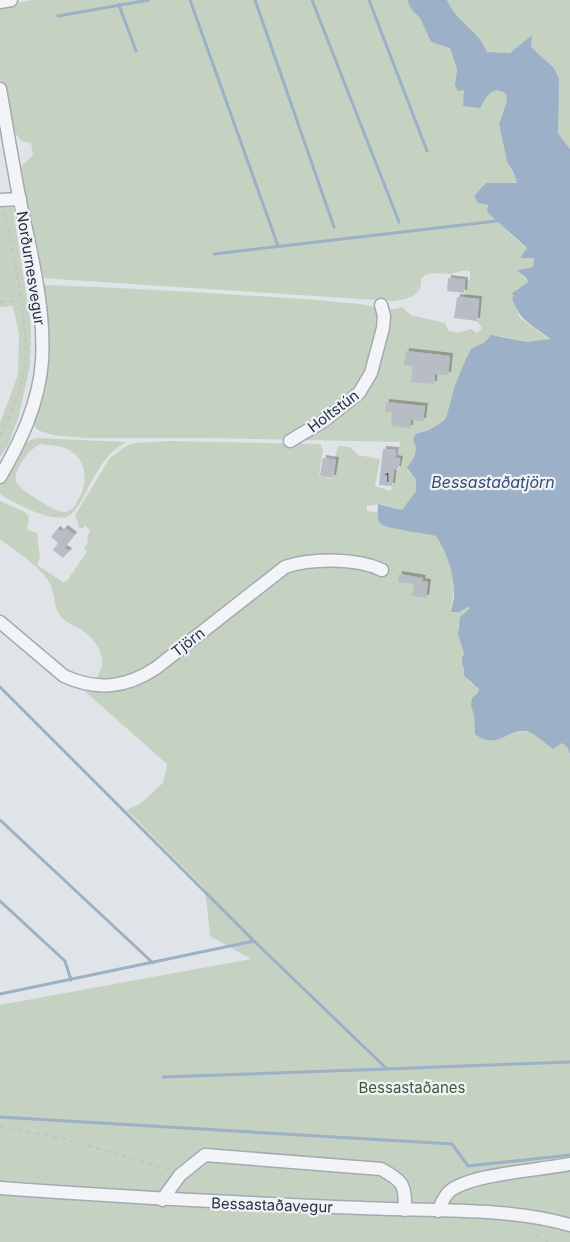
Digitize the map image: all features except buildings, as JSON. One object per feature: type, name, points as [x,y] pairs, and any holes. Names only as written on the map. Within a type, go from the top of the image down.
[{"type":"street","points":[[0,2],[11,0]]},
{"type":"street","name":"Norðurnesvegur","points":[[0,89],[42,319],[42,362],[35,398],[20,442],[0,477]]},
{"type":"street","points":[[1,200],[20,199]]},
{"type":"street","name":"Holtstún","points":[[290,441],[325,420],[360,393],[371,373],[383,328],[384,316],[381,305]]},
{"type":"street","name":"Tjörn","points":[[0,622],[64,676],[76,682],[123,684],[144,676],[156,668],[285,567],[300,562],[339,562],[365,564],[382,570]]},
{"type":"street","points":[[162,1200],[182,1173],[205,1155],[381,1169],[396,1177],[405,1188],[405,1210]]},
{"type":"street","points":[[438,1211],[448,1192],[465,1181],[570,1164]]},
{"type":"street","name":"Bessastaðavegur","points":[[0,1188],[162,1200],[438,1211],[544,1218],[570,1226]]},
{"type":"path","points":[[0,436],[10,416],[22,379],[26,342],[14,261],[1,200]]},
{"type":"path","points":[[0,302],[20,301]]},
{"type":"path","points":[[0,1126],[64,1138],[182,1173]]},
{"type":"path","points":[[536,1236],[549,1242]]},
{"type":"green space","name":"Bessastaðanes","points":[[31,0],[407,0],[411,9],[420,18],[431,42],[450,48],[457,69],[455,85],[487,94],[501,91],[506,94],[507,101],[499,124],[507,162],[517,183],[486,183],[479,192],[478,203],[488,205],[510,234],[527,249],[520,258],[534,258],[533,267],[517,270],[528,282],[518,288],[512,298],[520,318],[550,340],[527,342],[500,336],[471,349],[455,385],[446,418],[439,425],[423,431],[415,444],[416,455],[407,470],[416,480],[416,491],[402,510],[380,504],[367,506],[367,511],[377,512],[378,521],[401,530],[436,536],[446,553],[452,571],[454,590],[450,609],[458,612],[470,607],[461,618],[458,628],[464,654],[462,664],[467,680],[479,689],[474,712],[478,736],[494,740],[518,732],[536,734],[564,744],[570,755],[570,1242],[0,1242],[0,1005],[251,959],[210,936],[205,889],[127,810],[141,803],[163,783],[167,764],[81,688],[135,684],[295,561],[138,677],[92,682],[101,668],[101,654],[98,647],[87,634],[61,617],[51,586],[41,572],[0,539],[0,501],[25,512],[29,517],[27,530],[37,533],[40,558],[37,565],[63,582],[67,581],[87,551],[84,548],[89,541],[87,538],[90,530],[85,526],[82,529],[79,527],[75,515],[110,458],[126,446],[168,441],[319,444],[323,451],[319,476],[333,479],[338,446],[350,447],[358,455],[380,459],[375,486],[391,491],[395,470],[399,470],[401,458],[398,457],[400,442],[85,438],[53,435],[40,431],[35,428],[33,421],[42,287],[45,285],[174,291],[334,302],[388,309],[402,307],[411,315],[445,323],[449,331],[458,333],[471,329],[477,333],[482,328],[477,321],[480,299],[464,297],[466,280],[470,280],[470,271],[428,274],[421,278],[420,289],[417,293],[402,300],[391,301],[41,278],[17,170],[33,155],[31,143],[21,141],[7,121],[0,76],[0,7]]},
{"type":"green space","points":[[447,0],[570,0],[570,149],[558,133],[558,79],[554,68],[531,47],[531,36],[510,53],[487,52],[479,38],[456,14]]},
{"type":"green space","points":[[12,203],[31,326],[30,366],[19,415],[8,445],[0,457],[0,423],[18,375],[19,334],[13,306],[0,307],[0,206]]},
{"type":"green space","points":[[36,438],[127,442],[115,449],[106,459],[73,513],[59,518],[32,511],[0,494],[0,483],[24,443]],"holes":[[[40,444],[67,449],[74,453],[82,464],[85,479],[82,494],[74,506],[65,512],[38,500],[16,481],[17,471],[23,460]]]},
{"type":"water","name":"Bessastaðatjörn","points":[[407,0],[447,0],[456,14],[479,38],[487,52],[510,53],[532,35],[531,47],[554,68],[559,79],[558,133],[570,149],[570,755],[567,747],[562,743],[553,749],[529,732],[515,732],[497,740],[483,739],[475,734],[471,706],[472,698],[479,689],[464,676],[462,657],[464,654],[458,634],[460,617],[470,608],[451,612],[454,585],[449,563],[436,536],[389,527],[380,523],[378,519],[378,504],[402,510],[416,491],[416,480],[407,468],[415,455],[416,447],[413,439],[416,434],[429,430],[446,418],[455,385],[471,349],[485,342],[491,335],[527,342],[550,339],[518,312],[512,298],[514,295],[511,294],[528,282],[517,270],[533,267],[534,258],[520,258],[527,248],[487,212],[488,205],[478,203],[474,196],[486,183],[517,183],[507,162],[499,124],[507,101],[506,94],[497,90],[493,91],[480,108],[463,106],[464,90],[458,91],[455,85],[457,69],[450,48],[431,42],[420,18],[411,9]]},
{"type":"waterway","points":[[58,16],[149,0]]},
{"type":"waterway","points":[[190,0],[278,246]]},
{"type":"waterway","points":[[255,0],[334,227]]},
{"type":"waterway","points":[[312,0],[399,222]]},
{"type":"waterway","points":[[369,0],[427,151]]},
{"type":"waterway","points":[[119,5],[136,51]]},
{"type":"waterway","points":[[214,254],[497,221]]},
{"type":"waterway","points":[[0,687],[254,941]]},
{"type":"waterway","points":[[0,820],[153,963]]},
{"type":"waterway","points":[[0,901],[65,961],[71,980]]},
{"type":"waterway","points":[[0,994],[254,941],[387,1069],[570,1062]]},
{"type":"waterway","points":[[163,1077],[386,1069]]},
{"type":"waterway","points":[[0,1117],[452,1144],[468,1166],[570,1155]]}]
